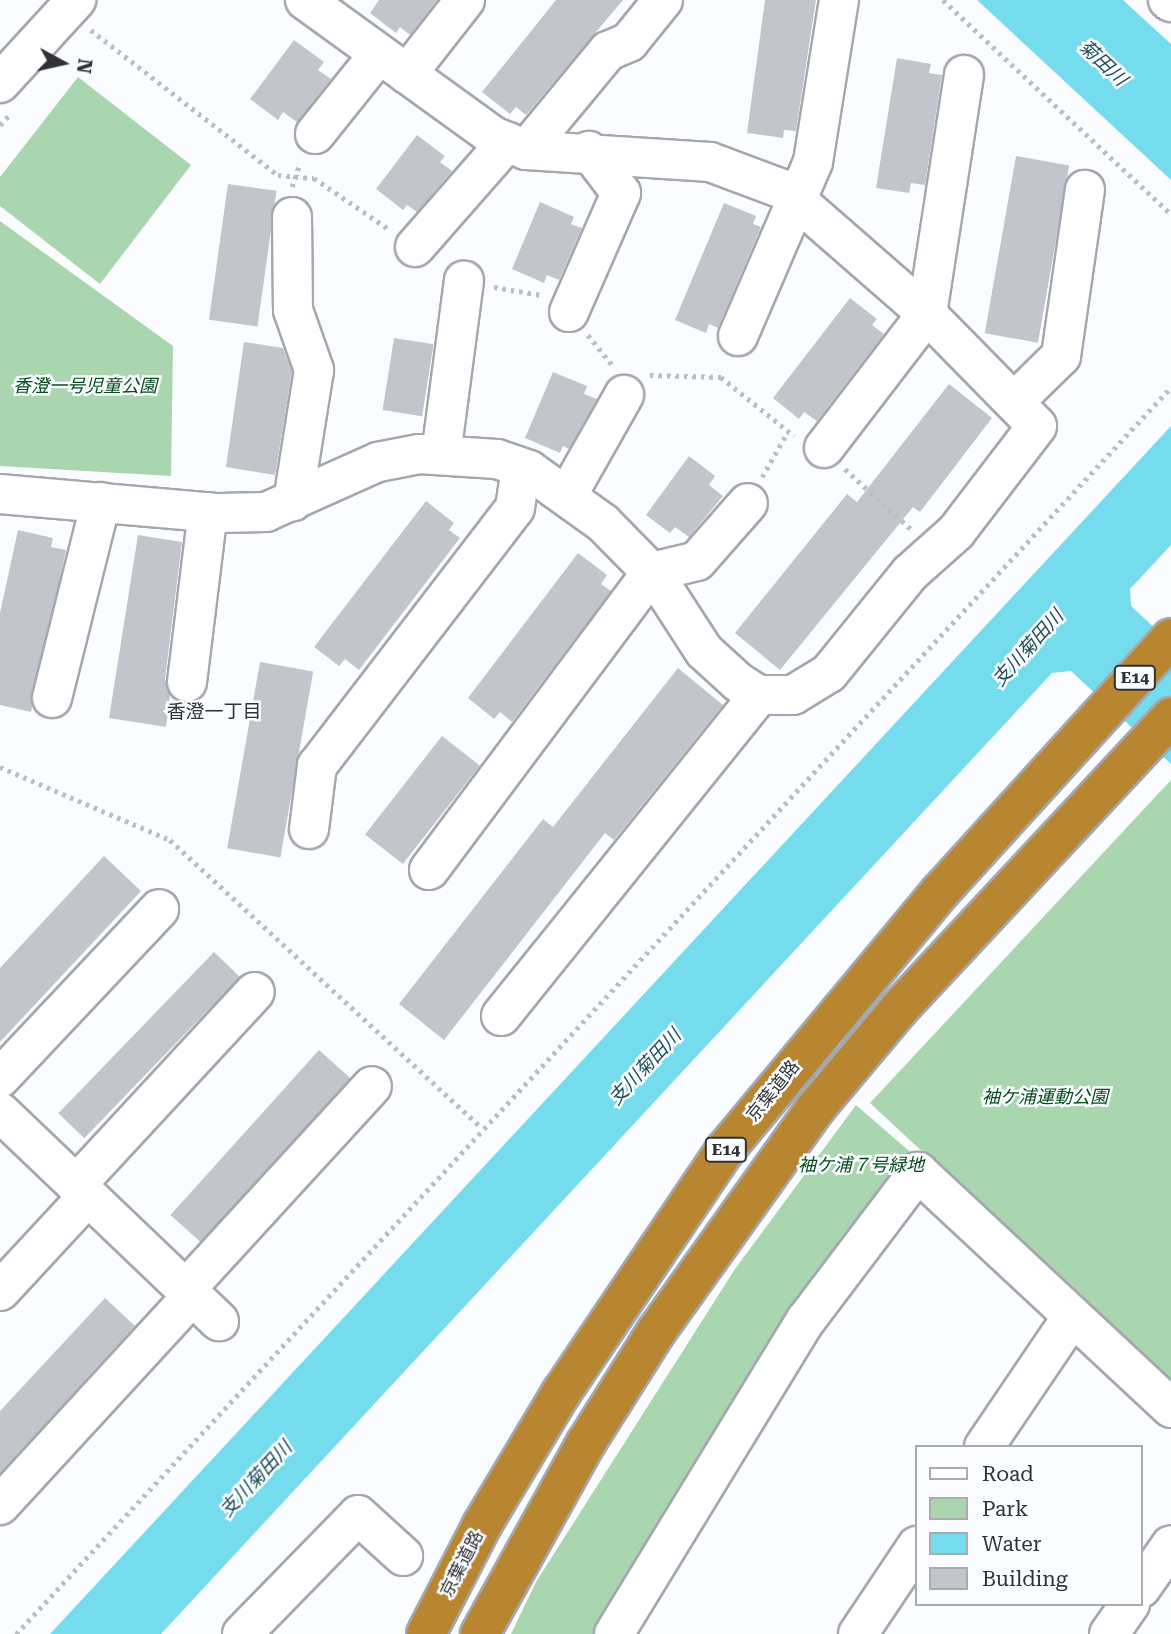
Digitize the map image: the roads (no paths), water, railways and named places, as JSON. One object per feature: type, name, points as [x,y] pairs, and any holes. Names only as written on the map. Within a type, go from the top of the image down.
[{"type":"highway","name":"京葉道路","points":[[426,1634],[482,1525],[561,1393],[725,1150],[940,892],[1171,638]]},
{"type":"highway","name":"E14","points":[[480,1634],[572,1467],[656,1332],[799,1131],[898,1009],[1171,717]]},
{"type":"street","points":[[0,83],[76,0]]},
{"type":"street","points":[[315,134],[465,0]]},
{"type":"street","points":[[415,247],[608,51],[629,42],[663,0]]},
{"type":"street","points":[[738,336],[794,198],[813,162],[839,0]]},
{"type":"street","points":[[0,494],[208,512],[266,512],[378,462],[442,455],[496,459],[521,468],[568,494],[652,572],[704,651],[759,695],[793,695],[829,673],[910,573],[956,532],[1037,426],[927,314],[794,198],[750,174],[710,162],[517,146],[393,64],[309,1]]},
{"type":"street","points":[[824,448],[927,314],[964,75]]},
{"type":"street","points":[[569,312],[621,193],[589,151]]},
{"type":"street","points":[[1014,402],[1061,356],[1085,190]]},
{"type":"street","points":[[292,217],[293,310],[314,370],[293,500]]},
{"type":"street","points":[[442,455],[464,281]]},
{"type":"street","points":[[568,494],[630,381]]},
{"type":"street","points":[[309,829],[317,766],[514,508],[521,468]]},
{"type":"street","points":[[52,698],[100,502]]},
{"type":"street","points":[[429,870],[652,572],[697,561],[748,502]]},
{"type":"street","points":[[187,682],[208,512]]},
{"type":"street","points":[[501,1016],[759,695]]},
{"type":"street","points":[[0,1078],[159,909]]},
{"type":"street","points":[[0,1291],[82,1190],[255,992]]},
{"type":"street","points":[[0,1505],[372,1086]]},
{"type":"street","points":[[6,1130],[82,1190],[219,1321]]},
{"type":"street","points":[[614,1634],[806,1320],[918,1171],[1171,1408]]},
{"type":"street","points":[[985,1445],[1072,1317]]},
{"type":"street","points":[[242,1634],[358,1515],[403,1556]]},
{"type":"street","points":[[1143,1585],[1171,1545]]},
{"type":"street","points":[[858,1634],[916,1547]]},
{"type":"street","points":[[1109,1634],[1129,1606]]},
{"type":"water","name":"菊田川","points":[[977,0],[1123,0],[1171,44],[1171,180]]},
{"type":"water","name":"支川菊田川","points":[[1171,426],[1171,545],[1130,589],[1131,606],[1171,643],[1171,764],[1071,671],[1052,673],[161,1634],[50,1634]]},
{"type":"district","name":"香澄一丁目","points":[[214,712]]},
{"type":"park label","name":"香澄一号児童公園","points":[[85,386]]},
{"type":"park label","name":"袖ケ浦運動公園","points":[[1045,1097]]},
{"type":"park label","name":"袖ケ浦７号緑地","points":[[861,1165]]}]
